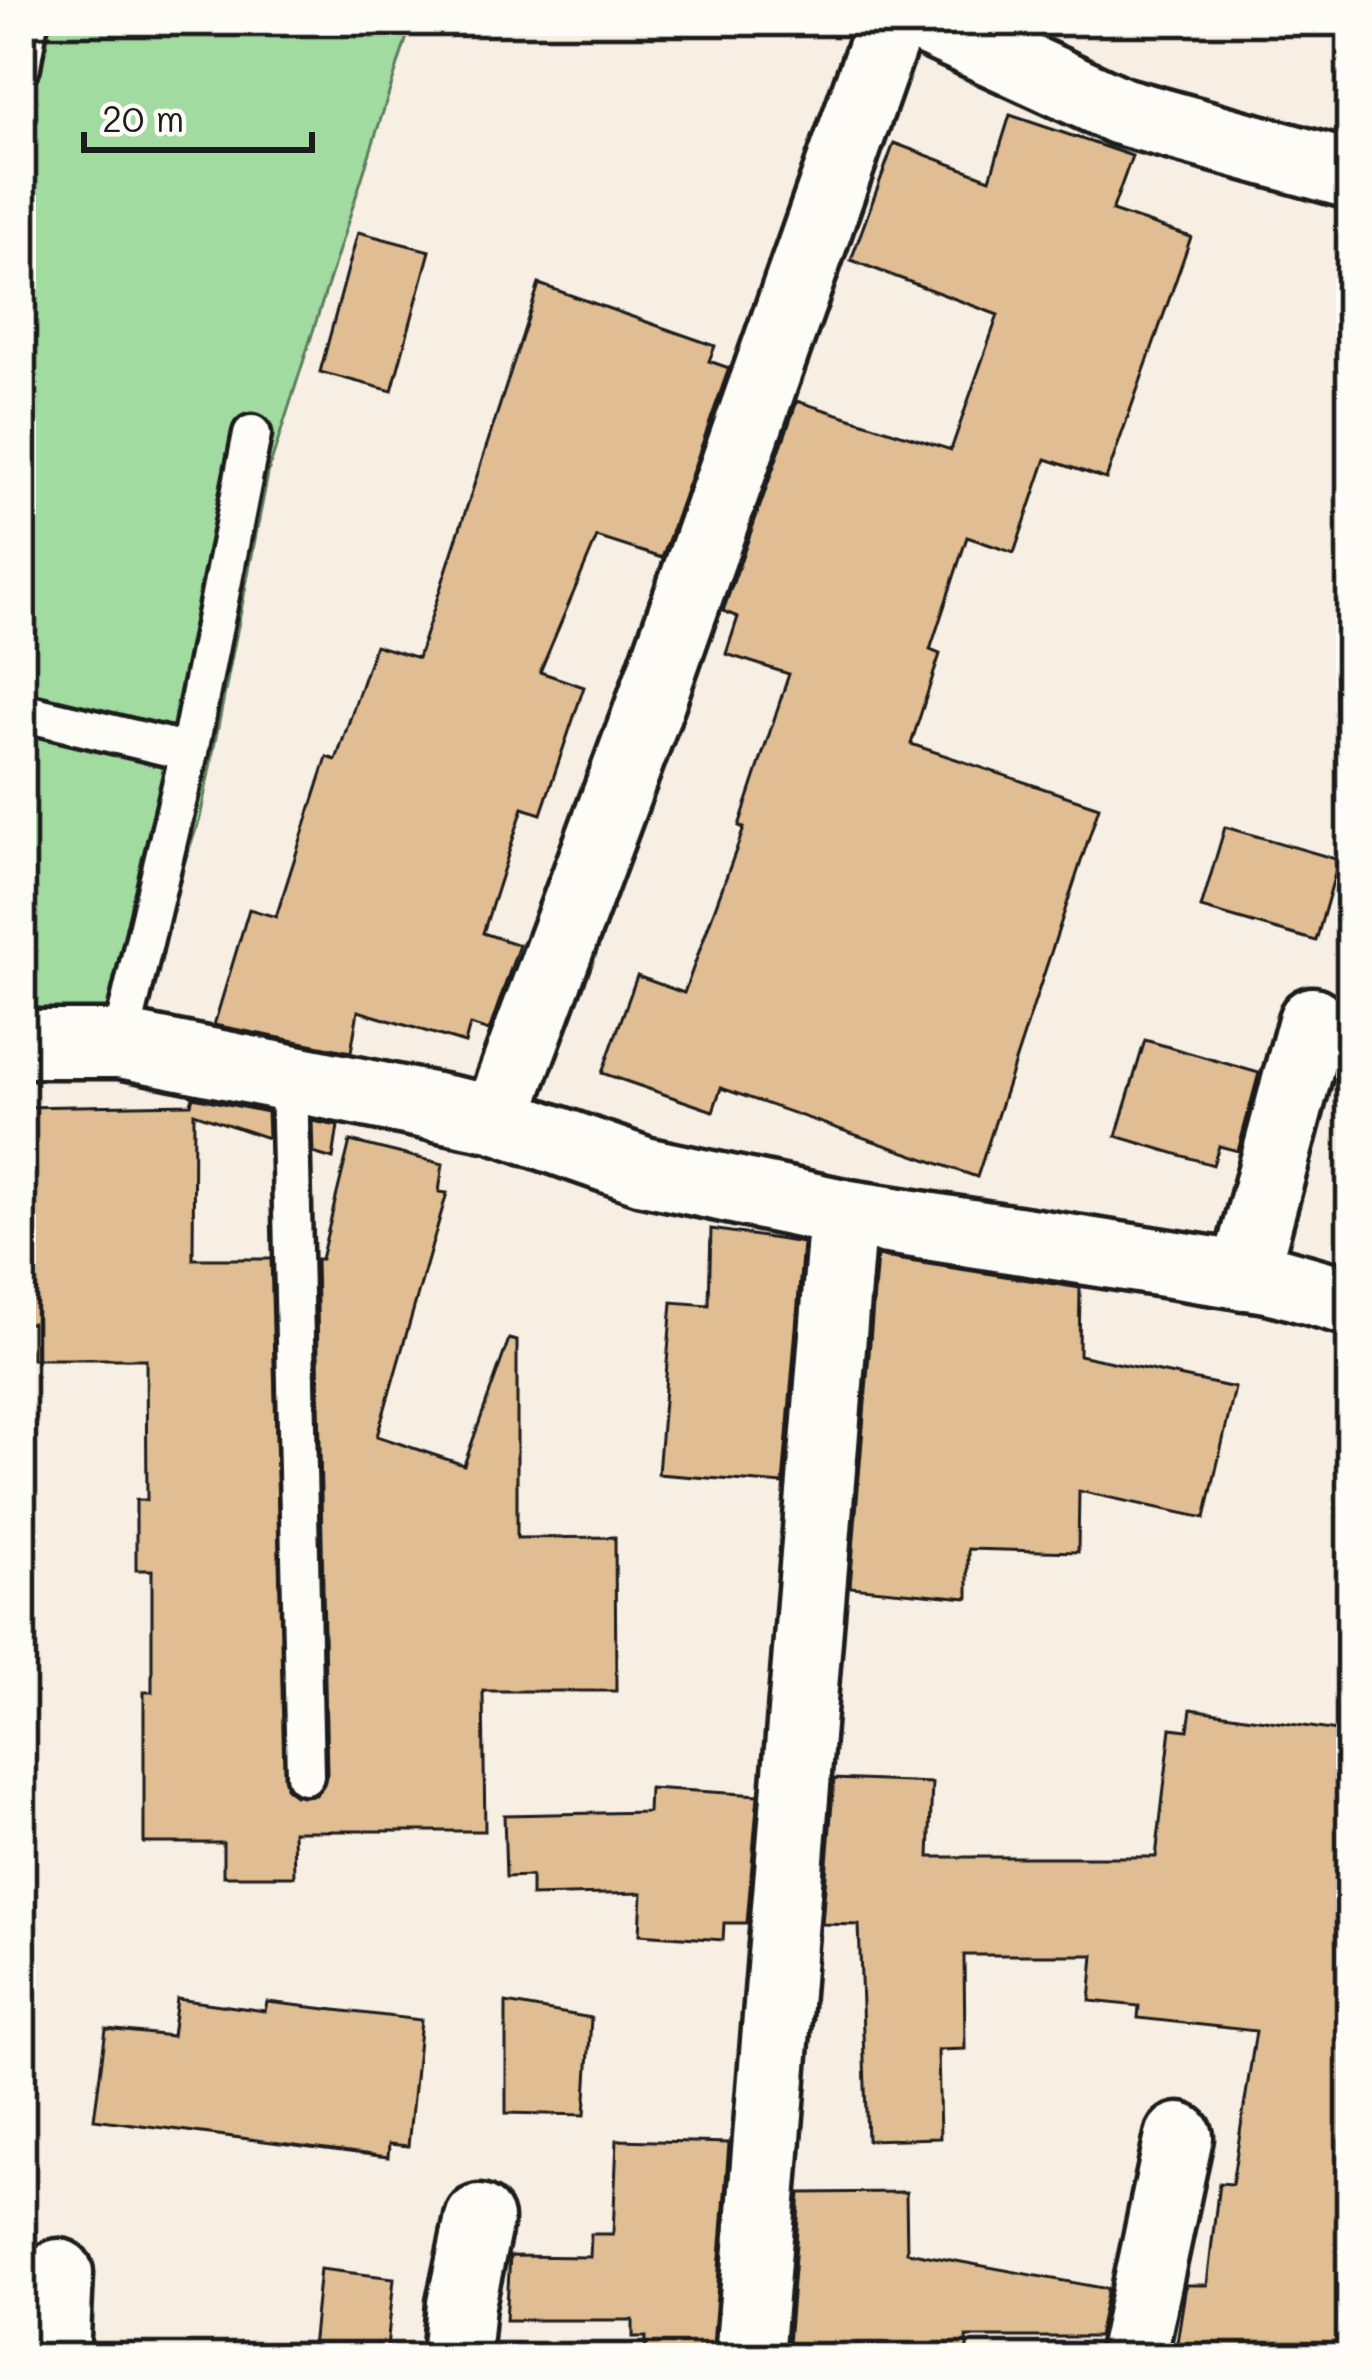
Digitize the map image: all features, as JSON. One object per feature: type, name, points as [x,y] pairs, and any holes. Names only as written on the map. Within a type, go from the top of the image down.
[{"type":"street","points":[[496,1119],[646,716],[891,21]]},
{"type":"street","points":[[925,21],[1120,111],[1351,175]]},
{"type":"street","points":[[1244,1276],[1312,1021]]},
{"type":"street","points":[[21,1044],[120,1044],[496,1119],[644,1171],[843,1213],[1244,1276],[1351,1302]]},
{"type":"street","points":[[749,2358],[843,1213]]},
{"type":"street","points":[[1132,2358],[1179,2137]]},
{"type":"street","points":[[456,2358],[461,2304],[479,2218]]},
{"type":"street","points":[[55,2358],[59,2273]]},
{"type":"lane","points":[[21,66],[29,21]]},
{"type":"lane","points":[[120,1044],[189,752],[252,434]]},
{"type":"lane","points":[[21,712],[189,752]]},
{"type":"lane","points":[[289,1078],[305,1775]]},
{"type":"green space","points":[[21,21],[412,21],[269,469],[200,818],[120,1044],[21,1037]]},
{"type":"building","points":[[1010,115],[1132,156],[1112,211],[1191,237],[1106,479],[1046,459],[1014,553],[967,537],[930,650],[940,654],[911,744],[1099,807],[977,1177],[721,1088],[713,1111],[602,1073],[637,976],[684,993],[744,828],[739,826],[789,674],[726,654],[738,617],[723,611],[797,401],[951,450],[998,315],[851,260],[894,143],[990,179]]},
{"type":"building","points":[[358,232],[430,251],[392,391],[320,372]]},
{"type":"building","points":[[539,284],[715,346],[709,361],[729,368],[662,558],[597,537],[540,672],[584,687],[541,814],[523,808],[483,933],[519,945],[489,1031],[470,1025],[465,1043],[358,1011],[351,1052],[214,1025],[249,909],[276,917],[327,757],[336,760],[375,645],[418,658]]},
{"type":"building","points":[[1225,827],[1339,860],[1316,941],[1201,908]]},
{"type":"building","points":[[1145,1040],[1259,1073],[1238,1151],[1219,1146],[1213,1165],[1116,1136]]},
{"type":"building","points":[[193,1097],[267,1112],[268,1138],[194,1113],[193,1259],[271,1259],[286,1788],[295,1795],[316,1795],[327,1774],[316,1259],[321,1259],[350,1141],[443,1164],[439,1192],[447,1193],[377,1436],[464,1465],[509,1339],[517,1341],[517,1538],[615,1537],[616,1691],[483,1691],[485,1831],[293,1831],[294,1876],[223,1876],[223,1843],[144,1843],[144,1692],[152,1692],[152,1570],[136,1570],[136,1500],[147,1500],[146,1359],[32,1359],[32,1323],[21,1323],[21,1107],[191,1104]]},
{"type":"building","points":[[312,1121],[338,1126],[333,1159],[313,1153]]},
{"type":"building","points":[[711,1229],[803,1243],[783,1484],[658,1474],[672,1302],[709,1305]]},
{"type":"building","points":[[877,1256],[1080,1288],[1079,1355],[1235,1388],[1205,1518],[1079,1491],[1078,1552],[968,1549],[968,1598],[850,1587]]},
{"type":"building","points":[[1191,1709],[1351,1733],[1351,2358],[1175,2355],[1186,2285],[1207,2285],[1219,2183],[1232,2184],[1256,2031],[1138,2018],[1139,2006],[1090,2001],[1094,1955],[964,1955],[965,2049],[938,2050],[940,2138],[867,2140],[859,1925],[822,1924],[834,1779],[932,1783],[929,1857],[1156,1857],[1171,1728],[1188,1730]]},
{"type":"building","points":[[649,1788],[758,1795],[747,1923],[724,1923],[723,1940],[640,1934],[642,1893],[531,1896],[531,1876],[506,1877],[504,1815],[648,1812]]},
{"type":"building","points":[[177,1999],[265,2011],[267,2002],[421,2020],[408,2146],[389,2144],[388,2157],[94,2119],[106,2029],[172,2036]]},
{"type":"building","points":[[506,2003],[591,2018],[585,2115],[506,2113]]},
{"type":"building","points":[[617,2140],[729,2143],[712,2358],[645,2358],[646,2337],[633,2337],[633,2320],[506,2320],[510,2256],[590,2257],[591,2234],[613,2234]]},
{"type":"building","points":[[906,2192],[907,2252],[1108,2289],[1098,2337],[967,2337],[967,2358],[787,2358],[800,2193]]},
{"type":"building","points":[[320,2269],[394,2278],[386,2358],[311,2358]]}]
